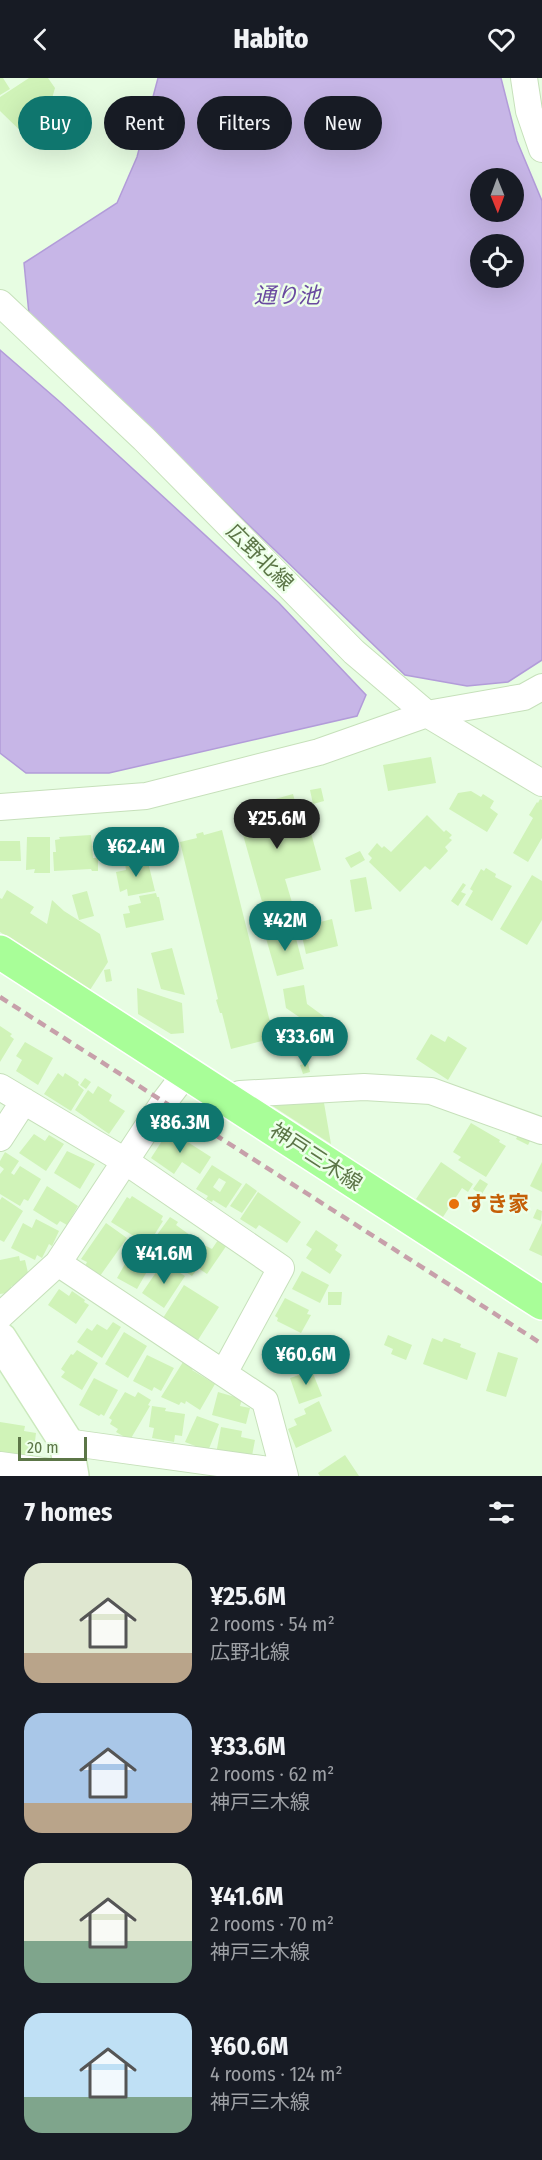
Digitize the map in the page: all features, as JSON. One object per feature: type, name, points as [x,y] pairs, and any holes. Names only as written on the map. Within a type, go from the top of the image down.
[{"type":"main road","name":"神戸三木線","points":[[0,952],[542,1303]]},
{"type":"street","points":[[524,78],[529,111],[542,149]]},
{"type":"street","name":"広野北線","points":[[0,303],[144,439],[354,652],[426,714],[542,783]]},
{"type":"street","points":[[0,807],[146,796],[319,752],[426,714],[524,697],[542,687]]},
{"type":"street","points":[[0,1316],[58,1263],[164,1102],[186,1073]]},
{"type":"street","points":[[0,1087],[125,1161],[281,1268],[224,1373]]},
{"type":"street","points":[[233,1104],[240,1094],[364,1087],[431,1091],[542,1131]]},
{"type":"street","points":[[0,1138],[24,1101]]},
{"type":"street","points":[[58,1263],[265,1401],[284,1474],[66,1442]]},
{"type":"street","points":[[0,1339],[66,1442],[72,1475],[0,1465]]},
{"type":"water","name":"通り池","points":[[158,78],[501,78],[517,141],[542,201],[542,660],[508,682],[467,686],[405,675],[29,314],[24,263],[117,203],[139,150],[185,150],[185,96],[153,96]]},
{"type":"water","points":[[0,350],[279,603],[366,695],[357,716],[109,773],[26,773],[0,753]]},
{"type":"building","points":[[0,78],[3,78],[10,89],[0,95]]},
{"type":"building","points":[[29,78],[48,78],[55,88],[53,96],[18,96],[18,128],[0,111],[0,97]]},
{"type":"building","points":[[431,757],[436,783],[388,791],[383,765]]},
{"type":"building","points":[[321,788],[324,801],[313,804],[310,790]]},
{"type":"building","points":[[471,791],[481,797],[483,794],[494,801],[490,808],[498,814],[487,832],[449,809],[458,793]]},
{"type":"building","points":[[293,794],[304,835],[311,833],[321,870],[285,879],[294,909],[266,916],[236,810]]},
{"type":"building","points":[[540,799],[542,800],[542,838],[528,862],[513,853],[533,818],[529,815]]},
{"type":"building","points":[[427,815],[444,832],[446,830],[452,835],[449,838],[452,840],[445,847],[448,851],[430,870],[425,866],[400,892],[369,862],[372,858],[368,854],[377,843],[391,852]]},
{"type":"building","points":[[120,830],[126,853],[102,861],[96,837]]},
{"type":"building","points":[[222,830],[274,1038],[231,1049],[222,1013],[220,1013],[216,1000],[218,999],[180,842],[197,838],[196,834],[203,832],[204,835]]},
{"type":"building","points":[[91,835],[93,858],[98,858],[98,871],[91,869],[54,871],[55,840],[60,839],[59,837]]},
{"type":"building","points":[[142,835],[145,846],[138,847],[136,837]]},
{"type":"building","points":[[27,837],[50,837],[50,873],[34,873],[35,869],[26,870]]},
{"type":"building","points":[[0,841],[20,841],[21,861],[0,861]]},
{"type":"building","points":[[360,851],[365,860],[351,868],[345,858]]},
{"type":"building","points":[[147,858],[155,891],[128,896],[127,889],[120,892],[116,872],[126,870],[125,862]]},
{"type":"building","points":[[486,868],[496,874],[495,877],[512,886],[492,921],[465,905],[473,891],[470,889],[481,869],[484,871]]},
{"type":"building","points":[[532,875],[542,881],[542,920],[527,945],[500,929]]},
{"type":"building","points":[[366,877],[372,909],[355,912],[350,880]]},
{"type":"building","points":[[463,883],[466,885],[461,892],[466,894],[458,906],[451,901]]},
{"type":"building","points":[[7,890],[34,907],[30,913],[47,924],[52,900],[64,911],[100,934],[108,962],[90,990],[0,932],[0,898],[2,899]]},
{"type":"building","points":[[87,891],[94,916],[79,920],[72,895]]},
{"type":"building","points":[[156,893],[164,920],[126,928],[123,914],[130,913],[128,906],[141,903],[139,896]]},
{"type":"building","points":[[332,919],[338,946],[306,954],[300,927]]},
{"type":"building","points":[[293,927],[304,969],[277,976],[265,935]]},
{"type":"building","points":[[172,948],[185,995],[161,989],[151,953]]},
{"type":"building","points":[[110,969],[112,981],[106,982],[104,970]]},
{"type":"building","points":[[304,985],[307,1004],[333,1023],[324,1034],[286,1008],[283,989]]},
{"type":"building","points":[[137,988],[182,1003],[184,1033],[171,1034],[138,1014]]},
{"type":"building","points":[[0,1026],[12,1034],[10,1036],[14,1039],[0,1062]]},
{"type":"building","points":[[431,1034],[445,1042],[448,1036],[467,1048],[448,1080],[416,1059]]},
{"type":"building","points":[[25,1042],[53,1058],[38,1085],[16,1071],[22,1060],[16,1056]]},
{"type":"building","points":[[308,1063],[310,1072],[303,1074],[300,1065]]},
{"type":"building","points":[[58,1073],[63,1077],[65,1073],[79,1082],[78,1085],[84,1090],[71,1111],[44,1094]]},
{"type":"building","points":[[85,1078],[91,1082],[86,1089],[80,1085]]},
{"type":"building","points":[[98,1086],[112,1095],[109,1101],[125,1111],[109,1134],[75,1110],[88,1090],[93,1094]]},
{"type":"building","points":[[323,1097],[331,1144],[271,1105]]},
{"type":"building","points":[[471,1123],[506,1146],[486,1177],[458,1160],[461,1157],[453,1152]]},
{"type":"building","points":[[521,1129],[533,1135],[528,1145],[516,1139]]},
{"type":"building","points":[[169,1130],[211,1157],[200,1174],[182,1162],[174,1174],[151,1158]]},
{"type":"building","points":[[34,1134],[45,1141],[49,1135],[64,1144],[46,1171],[19,1153]]},
{"type":"building","points":[[67,1151],[95,1164],[80,1189],[54,1173]]},
{"type":"building","points":[[5,1152],[19,1161],[11,1173],[14,1175],[20,1166],[41,1179],[28,1201],[24,1199],[20,1206],[0,1194],[0,1174],[4,1169],[0,1166],[0,1161]]},
{"type":"building","points":[[441,1162],[473,1184],[468,1192],[462,1188],[443,1217],[416,1199]]},
{"type":"building","points":[[542,1162],[542,1192],[530,1186]]},
{"type":"building","points":[[212,1165],[242,1184],[226,1208],[213,1200],[212,1202],[206,1199],[208,1196],[196,1189]],"holes":[[[219,1178],[226,1182],[220,1192],[213,1187]]]},
{"type":"building","points":[[480,1179],[488,1184],[477,1202],[473,1199],[477,1192],[473,1189]]},
{"type":"building","points":[[246,1183],[257,1191],[242,1213],[230,1206]]},
{"type":"building","points":[[47,1186],[78,1206],[67,1225],[60,1221],[57,1225],[33,1210]]},
{"type":"building","points":[[258,1192],[301,1222],[287,1243],[259,1225],[256,1229],[240,1219]]},
{"type":"building","points":[[132,1196],[163,1216],[161,1220],[163,1221],[148,1245],[111,1222],[127,1197],[130,1199]]},
{"type":"building","points":[[2,1197],[23,1211],[4,1242],[0,1240],[0,1200]]},
{"type":"building","points":[[537,1209],[542,1211],[541,1221],[533,1218]]},
{"type":"building","points":[[170,1217],[178,1222],[176,1225],[194,1238],[175,1265],[148,1247]]},
{"type":"building","points":[[36,1219],[59,1231],[52,1246],[49,1244],[42,1258],[37,1255],[35,1260],[11,1248],[23,1223],[32,1228]]},
{"type":"building","points":[[106,1223],[127,1238],[100,1276],[85,1266],[87,1262],[81,1259]]},
{"type":"building","points":[[542,1223],[542,1256],[529,1250]]},
{"type":"building","points":[[316,1230],[338,1245],[335,1250],[342,1255],[330,1274],[306,1258],[312,1249],[306,1245]]},
{"type":"building","points":[[220,1237],[229,1242],[207,1274],[198,1268],[192,1276],[177,1266],[194,1240],[212,1249]]},
{"type":"building","points":[[133,1250],[153,1261],[137,1289],[117,1278]]},
{"type":"building","points":[[19,1256],[20,1261],[25,1260],[29,1277],[22,1278],[23,1284],[11,1286],[13,1292],[0,1294],[0,1260]]},
{"type":"building","points":[[163,1262],[185,1276],[164,1308],[142,1293]]},
{"type":"building","points":[[302,1271],[329,1285],[320,1303],[292,1289]]},
{"type":"building","points":[[184,1285],[219,1307],[198,1340],[163,1318]]},
{"type":"building","points":[[59,1289],[69,1296],[72,1291],[89,1305],[76,1324],[48,1305]]},
{"type":"building","points":[[328,1292],[342,1292],[341,1305],[328,1305]]},
{"type":"building","points":[[285,1298],[309,1310],[307,1314],[311,1315],[301,1333],[277,1321],[278,1318],[275,1316]]},
{"type":"building","points":[[113,1322],[121,1327],[102,1358],[77,1342],[87,1328],[92,1331],[97,1324],[107,1330]]},
{"type":"building","points":[[124,1332],[147,1346],[128,1378],[105,1364]]},
{"type":"building","points":[[388,1335],[412,1345],[406,1360],[391,1354],[393,1349],[384,1345]]},
{"type":"building","points":[[432,1338],[442,1342],[444,1338],[476,1353],[467,1380],[423,1364]]},
{"type":"building","points":[[77,1350],[98,1363],[82,1390],[61,1377],[65,1372],[61,1369],[71,1354],[73,1355]]},
{"type":"building","points":[[498,1352],[518,1358],[506,1397],[486,1391]]},
{"type":"building","points":[[147,1355],[174,1368],[161,1391],[154,1387],[152,1391],[133,1381]]},
{"type":"building","points":[[183,1362],[215,1384],[200,1410],[186,1401],[185,1404],[181,1402],[179,1405],[161,1397]]},
{"type":"building","points":[[310,1366],[322,1396],[299,1404],[290,1378],[302,1374],[301,1369]]},
{"type":"building","points":[[94,1378],[118,1390],[104,1416],[101,1414],[99,1416],[79,1405]]},
{"type":"building","points":[[125,1392],[135,1397],[138,1392],[151,1400],[148,1405],[150,1406],[130,1440],[116,1432],[118,1429],[110,1424],[112,1420],[109,1418]]},
{"type":"building","points":[[218,1392],[242,1399],[240,1406],[250,1408],[246,1424],[212,1415]]},
{"type":"building","points":[[319,1401],[332,1431],[296,1448],[288,1429],[297,1425],[294,1419],[306,1414],[304,1409]]},
{"type":"building","points":[[152,1406],[185,1414],[182,1436],[175,1435],[174,1442],[152,1438],[154,1428],[149,1427]]},
{"type":"building","points":[[197,1416],[219,1424],[208,1451],[185,1442]]},
{"type":"building","points":[[0,1422],[25,1426],[24,1431],[36,1433],[33,1457],[0,1453]]},
{"type":"building","points":[[221,1427],[242,1431],[241,1437],[255,1440],[251,1461],[216,1454]]},
{"type":"building","points":[[345,1455],[359,1476],[320,1476],[318,1473]]},
{"type":"railway","points":[[0,997],[542,1344]]},
{"type":"place","name":"すき家","points":[[454,1204]]}]
